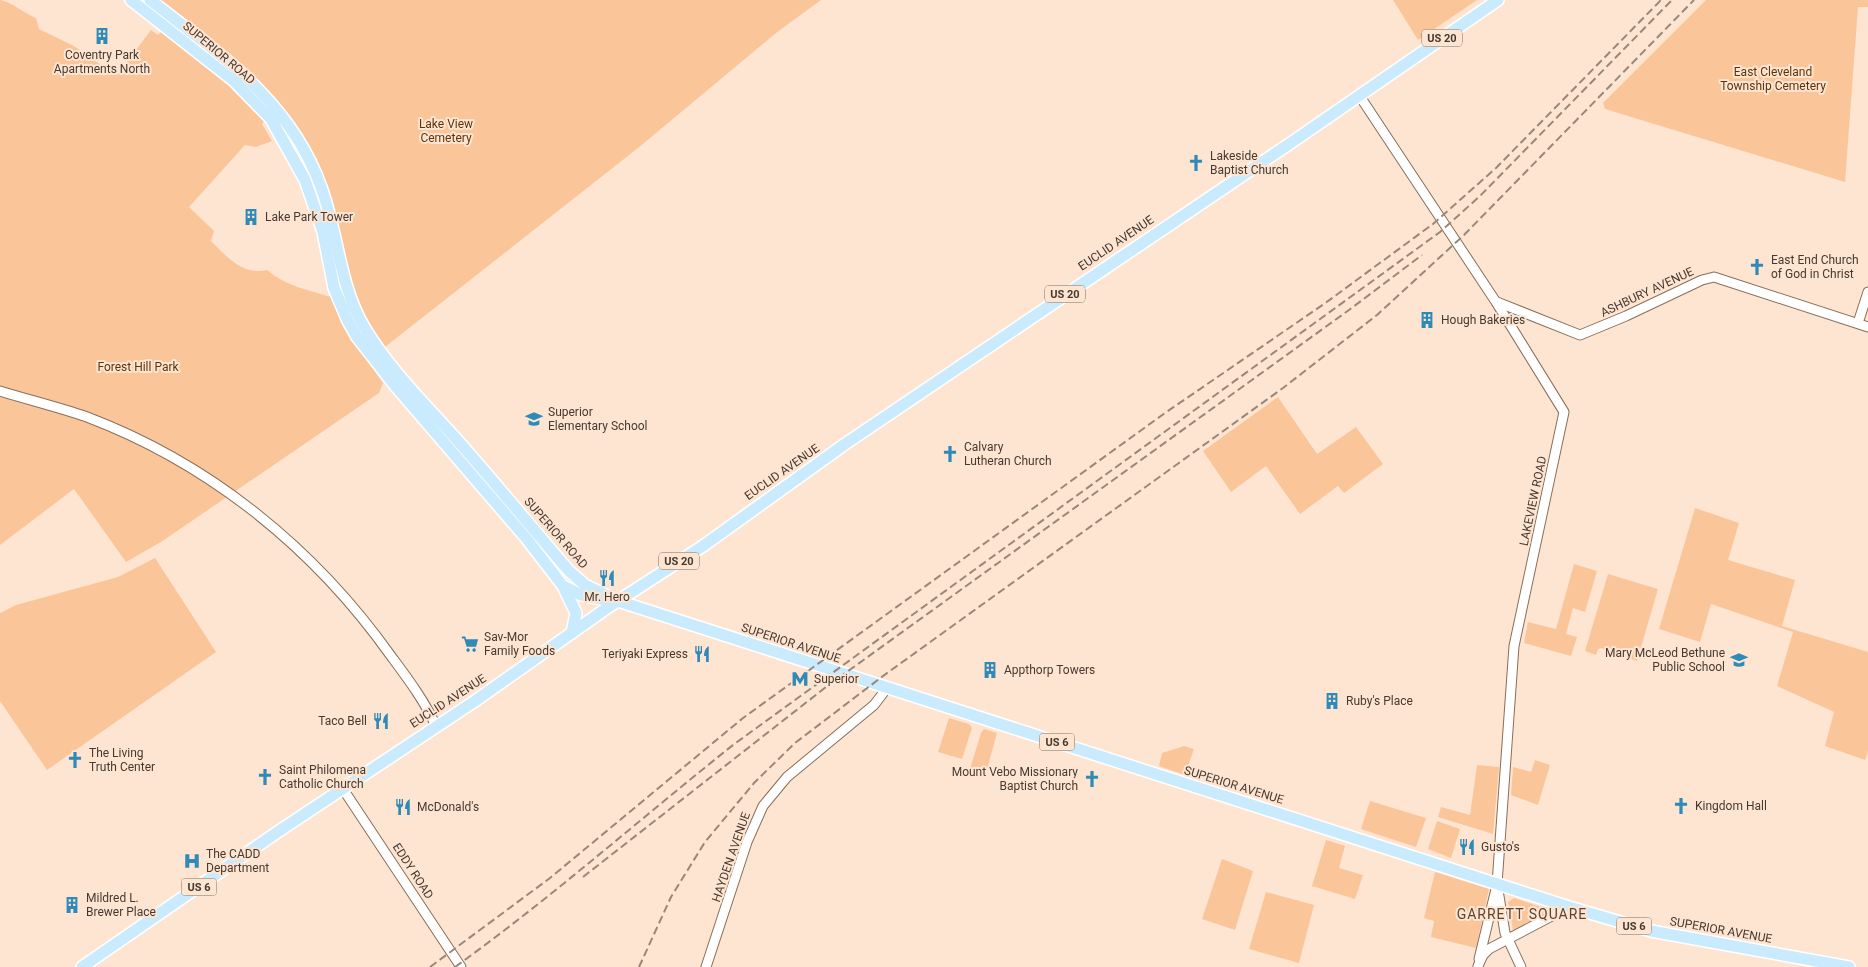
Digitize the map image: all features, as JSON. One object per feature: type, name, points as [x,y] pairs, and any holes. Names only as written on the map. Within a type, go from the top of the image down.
[{"type":"main road","name":"SUPERIOR ROAD","points":[[131,0],[234,81],[252,98],[280,133],[329,231],[334,288],[348,321],[357,336],[398,388],[526,538],[564,586],[580,595],[618,601]]},
{"type":"main road","name":"SUPERIOR ROAD","points":[[150,0],[252,80],[296,136],[317,176],[329,231],[352,301],[365,329],[381,351],[569,571],[585,585],[618,601]]},
{"type":"main road","name":"EUCLID AVENUE","points":[[82,967],[618,601],[703,546],[846,444],[1498,0]]},
{"type":"main road","points":[[564,586],[576,613],[572,633]]},
{"type":"main road","name":"SUPERIOR AVENUE","points":[[618,601],[1651,932],[1849,967]]},
{"type":"street","name":"LAKEVIEW ROAD","points":[[1359,95],[1496,302],[1562,407],[1564,416],[1514,646],[1497,884],[1507,941],[1521,967]]},
{"type":"street","points":[[305,180],[317,176]]},
{"type":"street","name":"ASHBURY AVENUE","points":[[1496,302],[1580,335],[1619,320],[1702,280],[1714,277],[1868,327]]},
{"type":"street","points":[[1858,323],[1868,292]]},
{"type":"street","points":[[0,391],[42,402],[120,431],[167,454],[238,497],[314,562],[358,611],[426,706],[436,726]]},
{"type":"street","name":"HAYDEN AVENUE","points":[[706,967],[762,806],[786,777],[874,705],[887,688]]},
{"type":"street","name":"EDDY ROAD","points":[[344,789],[461,967]]},
{"type":"street","points":[[1478,966],[1497,884]]},
{"type":"street","points":[[1478,966],[1486,951],[1569,907]]},
{"type":"green space","name":"Forest Hill Park","points":[[0,0],[36,18],[39,29],[74,46],[115,75],[118,74],[151,30],[158,35],[162,31],[232,84],[265,120],[262,124],[272,141],[256,147],[245,145],[189,207],[214,231],[211,241],[236,263],[250,270],[267,270],[290,284],[331,297],[352,340],[383,383],[379,393],[161,542],[126,562],[74,489],[0,545]]},
{"type":"green space","name":"Lake View Cemetery","points":[[158,0],[821,0],[776,33],[638,148],[385,347],[370,327],[358,305],[349,279],[330,195],[316,162],[300,133],[281,107],[237,62]]},
{"type":"green space","points":[[1393,0],[1477,0],[1418,40]]},
{"type":"green space","name":"East Cleveland Township Cemetery","points":[[1706,0],[1868,0],[1868,7],[1858,7],[1845,182],[1605,109],[1603,103]]},
{"type":"green space","points":[[1278,397],[1317,454],[1356,427],[1383,464],[1344,493],[1338,486],[1300,514],[1266,466],[1231,492],[1203,451]]},
{"type":"green space","points":[[1695,508],[1739,523],[1728,560],[1795,580],[1782,626],[1868,652],[1868,751],[1865,760],[1825,746],[1834,712],[1777,686],[1793,632],[1711,604],[1700,642],[1659,629]]},
{"type":"green space","points":[[155,558],[216,652],[47,770],[0,701],[0,613],[16,605],[118,577]]},
{"type":"green space","points":[[1574,564],[1597,571],[1585,612],[1573,608],[1566,634],[1577,637],[1571,656],[1524,643],[1528,622],[1556,629]]},
{"type":"green space","points":[[1608,574],[1658,589],[1637,661],[1601,648],[1598,649],[1596,655],[1585,651]]},
{"type":"green space","points":[[949,718],[969,724],[972,728],[962,759],[938,752]]},
{"type":"green space","points":[[984,729],[997,733],[985,777],[969,772],[981,733]]},
{"type":"green space","points":[[1184,746],[1194,749],[1185,775],[1159,766],[1162,753]]},
{"type":"green space","points":[[1535,760],[1550,765],[1538,805],[1511,795],[1513,767],[1531,772]]},
{"type":"green space","points":[[1477,765],[1499,767],[1493,834],[1438,817],[1441,807],[1470,815]]},
{"type":"green space","points":[[1370,801],[1426,818],[1416,847],[1361,829]]},
{"type":"green space","points":[[1437,821],[1460,829],[1451,858],[1428,849]]},
{"type":"green space","points":[[1326,840],[1345,846],[1339,868],[1363,875],[1355,899],[1312,886]]},
{"type":"green space","points":[[1222,859],[1253,871],[1235,930],[1202,919]]},
{"type":"green space","points":[[1435,872],[1489,889],[1476,948],[1431,937],[1434,921],[1424,918]]},
{"type":"green space","points":[[1266,892],[1314,905],[1299,963],[1249,949]]},
{"type":"green space","points":[[1514,898],[1547,909],[1547,912],[1513,930],[1508,902]]},
{"type":"railway","points":[[430,967],[550,878],[743,718],[1165,413],[1324,304],[1433,224],[1496,168],[1661,0]]},
{"type":"railway","points":[[455,967],[561,886],[733,745],[1440,232],[1480,196],[1672,0]]},
{"type":"railway","points":[[639,967],[671,897],[705,842],[754,783],[795,743],[883,676],[1283,388],[1377,315],[1464,235],[1694,0]]},
{"type":"railway","points":[[583,877],[826,687],[1349,310],[1422,255]]},
{"type":"place","name":"Coventry Park Apartments North","points":[[102,36]]},
{"type":"place","name":"Lakeside Baptist Church","points":[[1196,163]]},
{"type":"place","name":"Lake Park Tower","points":[[251,217]]},
{"type":"place","name":"East End Church of God in Christ","points":[[1757,267]]},
{"type":"place","name":"Hough Bakeries","points":[[1427,320]]},
{"type":"place","name":"Superior Elementary School","points":[[534,419]]},
{"type":"place","name":"Calvary Lutheran Church","points":[[950,454]]},
{"type":"place","name":"Mr. Hero","points":[[607,578]]},
{"type":"place","name":"Sav-Mor Family Foods","points":[[470,644]]},
{"type":"place","name":"Teriyaki Express","points":[[702,654]]},
{"type":"place","name":"Mary McLeod Bethune Public School","points":[[1739,660]]},
{"type":"place","name":"Appthorp Towers","points":[[990,670]]},
{"type":"place","name":"Superior","points":[[800,679]]},
{"type":"place","name":"Ruby's Place","points":[[1332,701]]},
{"type":"place","name":"Taco Bell","points":[[381,721]]},
{"type":"place","name":"The Living Truth Center","points":[[75,760]]},
{"type":"place","name":"Saint Philomena Catholic Church","points":[[265,777]]},
{"type":"place","name":"Mount Vebo Missionary Baptist Church","points":[[1092,779]]},
{"type":"place","name":"Kingdom Hall","points":[[1681,806]]},
{"type":"place","name":"McDonald's","points":[[403,807]]},
{"type":"place","name":"Gusto's","points":[[1467,847]]},
{"type":"place","name":"The CADD Department","points":[[192,861]]},
{"type":"place","name":"Mildred L. Brewer Place","points":[[72,905]]},
{"type":"district","name":"GARRETT SQUARE","points":[[1522,914]]}]
